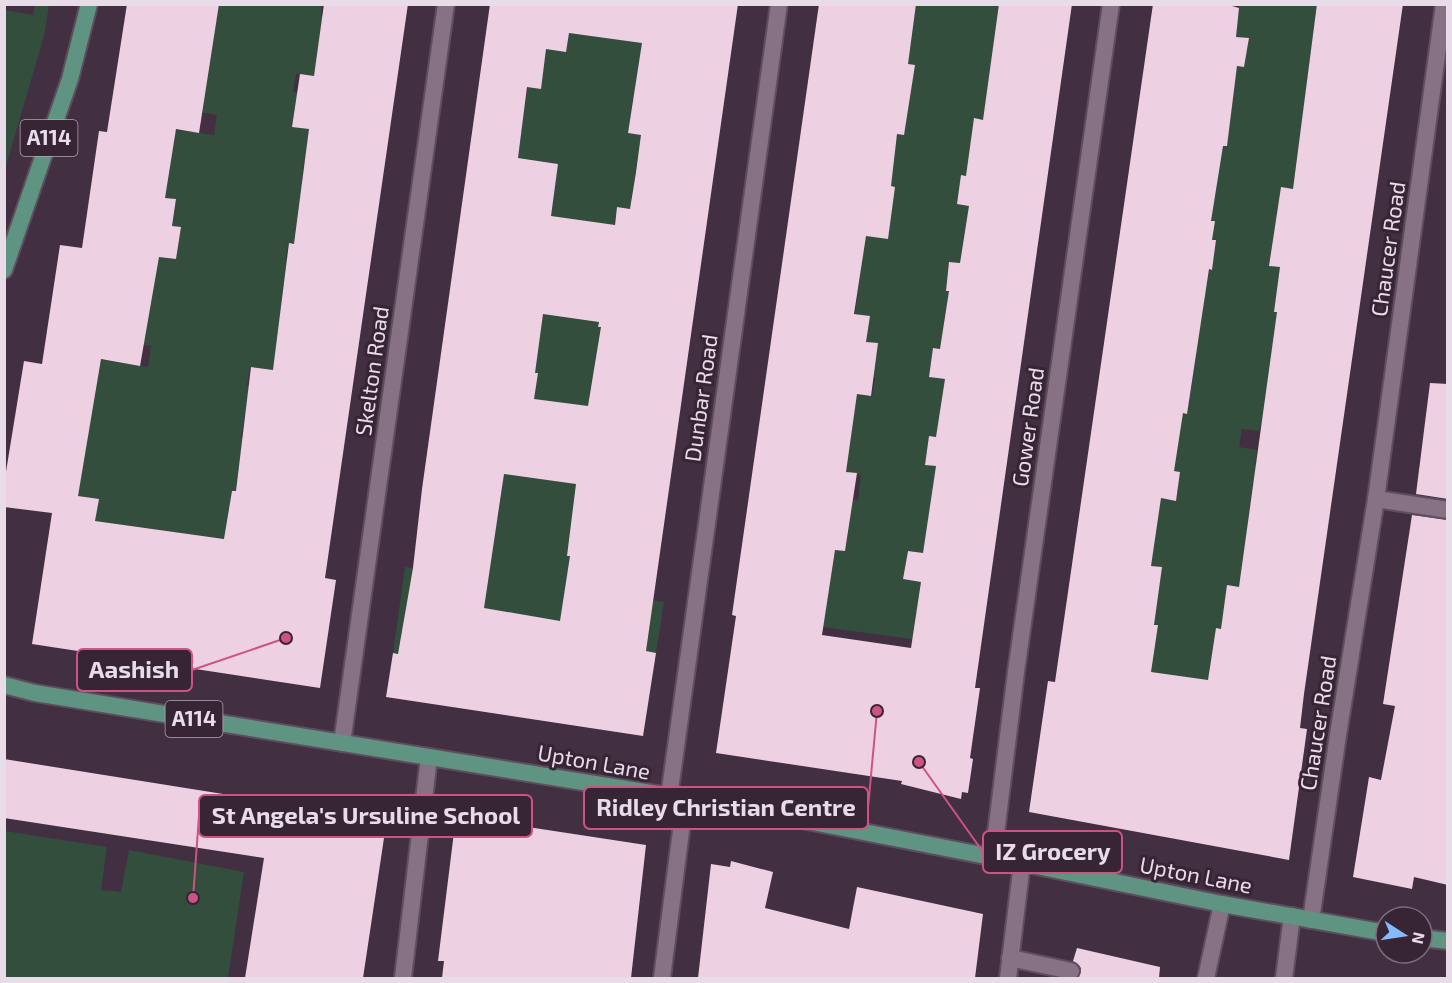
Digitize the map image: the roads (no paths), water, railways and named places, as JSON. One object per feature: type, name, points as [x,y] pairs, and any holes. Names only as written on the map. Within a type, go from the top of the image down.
[{"type":"main road","name":"A114","points":[[4,270],[70,79],[89,4]]},
{"type":"main road","name":"Upton Lane","points":[[4,685],[47,695],[731,806],[1222,904],[1374,931]]},
{"type":"street","name":"Skelton Road","points":[[342,743],[446,4]]},
{"type":"street","name":"Dunbar Road","points":[[662,978],[677,799],[779,4]]},
{"type":"street","name":"Gower Road","points":[[993,857],[1016,672],[1111,4]]},
{"type":"street","name":"Chaucer Road","points":[[1311,920],[1376,499],[1444,4]]},
{"type":"street","points":[[1376,499],[1448,510]]},
{"type":"street","points":[[403,978],[429,757]]},
{"type":"street","points":[[1008,978],[1022,863]]},
{"type":"street","points":[[1206,978],[1222,904]]},
{"type":"street","points":[[1284,978],[1293,916]]},
{"type":"street","points":[[1010,958],[1071,971]]},
{"type":"place","name":"Aashish","points":[[286,638]]},
{"type":"place","name":"Ridley Christian Centre","points":[[877,711]]},
{"type":"place","name":"IZ Grocery","points":[[919,762]]},
{"type":"place","name":"St Angela's Ursuline School","points":[[193,898]]}]
